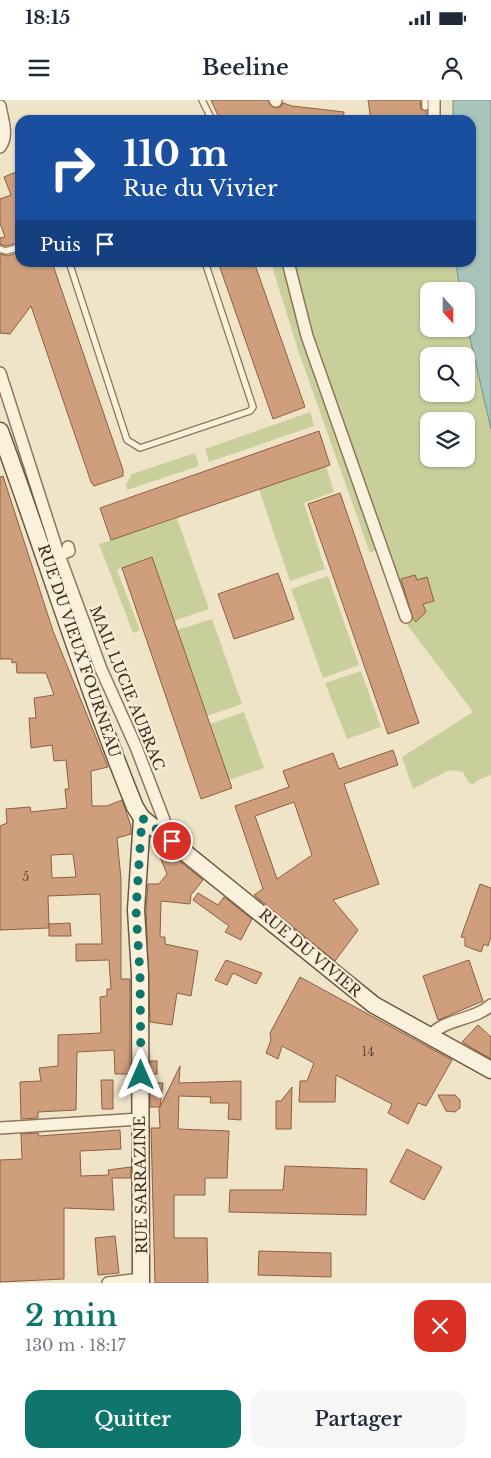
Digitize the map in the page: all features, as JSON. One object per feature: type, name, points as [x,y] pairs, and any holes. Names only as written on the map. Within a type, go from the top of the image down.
[{"type":"main road","name":"RUE DU VIEUX FOURNEAU","points":[[0,431],[11,473],[88,688],[135,807],[142,818]]},
{"type":"main road","name":"RUE DU VIVIER","points":[[142,818],[374,1005],[491,1070]]},
{"type":"main road","name":"RUE SARRAZINE","points":[[141,1281],[140,974],[136,901],[142,818]]},
{"type":"street","points":[[0,106],[5,138],[0,147]]},
{"type":"street","points":[[289,267],[307,336],[406,617]]},
{"type":"street","name":"MAIL LUCIE AUBRAC","points":[[0,373],[59,555],[101,669],[136,747],[164,820],[158,830]]},
{"type":"street","points":[[59,555],[70,551],[68,547]]},
{"type":"street","points":[[430,1036],[443,1026],[472,1017],[491,1004]]},
{"type":"street","points":[[0,1128],[140,1119]]},
{"type":"street","points":[[108,1283],[141,1281]]},
{"type":"lane","points":[[202,100],[210,115]]},
{"type":"lane","points":[[425,100],[429,104]]},
{"type":"lane","points":[[0,249],[6,251],[15,248]]},
{"type":"lane","points":[[71,267],[127,440],[140,448],[250,411],[253,407],[208,267]]},
{"type":"green space","points":[[272,267],[457,267],[459,282],[420,282],[420,338],[470,338],[472,347],[420,347],[420,402],[475,402],[475,359],[491,429],[491,775],[476,781],[474,784],[469,783],[463,772],[449,770],[413,789],[402,757],[473,712],[402,618],[378,549],[370,553],[297,347]]},
{"type":"green space","points":[[310,412],[314,426],[209,462],[205,449]]},
{"type":"green space","points":[[195,453],[199,466],[127,490],[126,484],[132,474]]},
{"type":"green space","points":[[326,466],[334,492],[304,503],[325,569],[290,581],[259,489]]},
{"type":"green space","points":[[177,518],[209,609],[174,621],[152,557],[117,570],[140,630],[133,633],[99,544]]},
{"type":"green space","points":[[328,576],[359,665],[323,678],[291,589]]},
{"type":"green space","points":[[212,619],[242,704],[207,716],[177,630]]},
{"type":"green space","points":[[361,671],[381,727],[347,739],[325,683]]},
{"type":"green space","points":[[244,712],[264,768],[229,780],[210,724]]},
{"type":"water","points":[[453,100],[491,100],[491,429],[475,360],[475,347],[472,347],[470,338],[475,338],[475,282],[459,282],[457,267],[476,267],[476,115],[453,115]]},
{"type":"building","points":[[211,100],[268,100],[270,105],[275,108],[281,107],[283,103],[292,106],[344,112],[344,115],[218,115]]},
{"type":"building","points":[[368,100],[420,100],[421,109],[426,111],[426,115],[370,115]]},
{"type":"building","points":[[15,172],[15,243],[6,246],[0,244],[0,238],[5,237],[0,223],[0,199],[11,195],[4,177]]},
{"type":"building","points":[[0,254],[7,256],[15,254],[15,267],[54,267],[123,470],[123,476],[94,486],[91,482],[31,306],[10,334],[0,333]]},
{"type":"building","points":[[220,267],[256,267],[305,407],[273,419]]},
{"type":"building","points":[[319,431],[330,465],[111,540],[100,508]]},
{"type":"building","points":[[3,476],[53,631],[108,767],[91,771],[92,806],[107,806],[122,800],[131,826],[131,834],[117,838],[121,879],[121,979],[130,979],[130,1074],[115,1074],[114,1050],[77,1052],[76,1110],[38,1112],[38,1118],[21,1119],[20,1082],[41,1081],[39,1068],[58,1066],[58,1035],[101,1033],[100,997],[107,996],[107,989],[111,989],[109,960],[76,961],[76,944],[102,944],[100,894],[48,896],[49,928],[0,930],[0,826],[7,823],[6,809],[30,807],[31,812],[67,808],[65,789],[69,789],[66,760],[54,761],[52,745],[31,748],[29,718],[36,718],[34,698],[54,695],[46,673],[17,673],[16,662],[12,663],[12,659],[0,659],[0,477]],"holes":[[[73,854],[76,877],[52,878],[51,855]]]},
{"type":"building","points":[[340,493],[419,723],[388,734],[308,504]]},
{"type":"building","points":[[152,557],[232,788],[201,799],[122,568]]},
{"type":"building","points":[[278,573],[294,619],[234,639],[218,594]]},
{"type":"building","points":[[415,575],[417,580],[427,577],[434,601],[423,604],[426,612],[416,622],[413,619],[401,579]]},
{"type":"building","points":[[393,750],[398,765],[344,784],[379,884],[333,900],[358,930],[335,961],[254,895],[263,889],[235,806],[289,787],[283,771],[333,753],[339,769]],"holes":[[[294,802],[312,855],[277,879],[255,816]]]},
{"type":"building","points":[[153,840],[203,880],[191,895],[190,904],[161,901],[160,937],[165,937],[165,944],[198,951],[191,996],[177,993],[172,1025],[150,1022],[146,910],[148,884],[159,884],[167,874]]},
{"type":"building","points":[[480,884],[491,888],[491,936],[488,946],[484,944],[481,952],[465,946],[465,938],[461,937]]},
{"type":"building","points":[[198,893],[218,905],[224,897],[252,919],[241,940],[225,932],[229,926],[193,900]]},
{"type":"building","points":[[70,923],[71,936],[49,936],[49,924]]},
{"type":"building","points":[[226,960],[262,973],[256,984],[233,973],[227,985],[215,980]]},
{"type":"building","points":[[469,960],[483,1001],[438,1020],[423,976]]},
{"type":"building","points":[[300,977],[452,1060],[426,1106],[418,1103],[408,1124],[388,1113],[392,1104],[336,1075],[335,1102],[299,1102],[300,1081],[307,1081],[314,1063],[282,1046],[278,1059],[266,1053],[271,1040],[270,1033]]},
{"type":"building","points":[[478,1025],[491,1037],[491,1059],[462,1042]]},
{"type":"building","points":[[150,1061],[157,1061],[157,1074],[150,1074]]},
{"type":"building","points":[[180,1066],[179,1083],[241,1081],[241,1120],[228,1119],[229,1103],[210,1103],[211,1097],[179,1096],[178,1129],[229,1131],[227,1178],[205,1178],[205,1195],[174,1195],[174,1238],[207,1238],[208,1283],[155,1283],[151,1128],[160,1128],[159,1109]]},
{"type":"building","points":[[101,1080],[113,1080],[113,1109],[102,1109]]},
{"type":"building","points":[[150,1083],[163,1083],[160,1107],[150,1107]]},
{"type":"building","points":[[292,1087],[291,1129],[276,1129],[276,1101],[281,1101]]},
{"type":"building","points":[[438,1095],[455,1095],[460,1100],[460,1108],[455,1112],[446,1111]]},
{"type":"building","points":[[120,1130],[121,1149],[80,1151],[81,1176],[109,1175],[108,1170],[131,1167],[131,1178],[112,1178],[114,1210],[64,1208],[64,1279],[0,1282],[0,1160],[22,1159],[21,1134],[38,1133],[39,1136]]},
{"type":"building","points":[[407,1149],[442,1167],[424,1200],[390,1182]]},
{"type":"building","points":[[285,1166],[367,1169],[366,1215],[229,1212],[230,1190],[283,1190]]},
{"type":"building","points":[[115,1236],[119,1273],[98,1275],[95,1238]]},
{"type":"building","points":[[259,1251],[331,1253],[331,1277],[258,1275]]},
{"type":"route","points":[[141,1075],[140,974],[136,882],[142,818],[172,841]]}]
